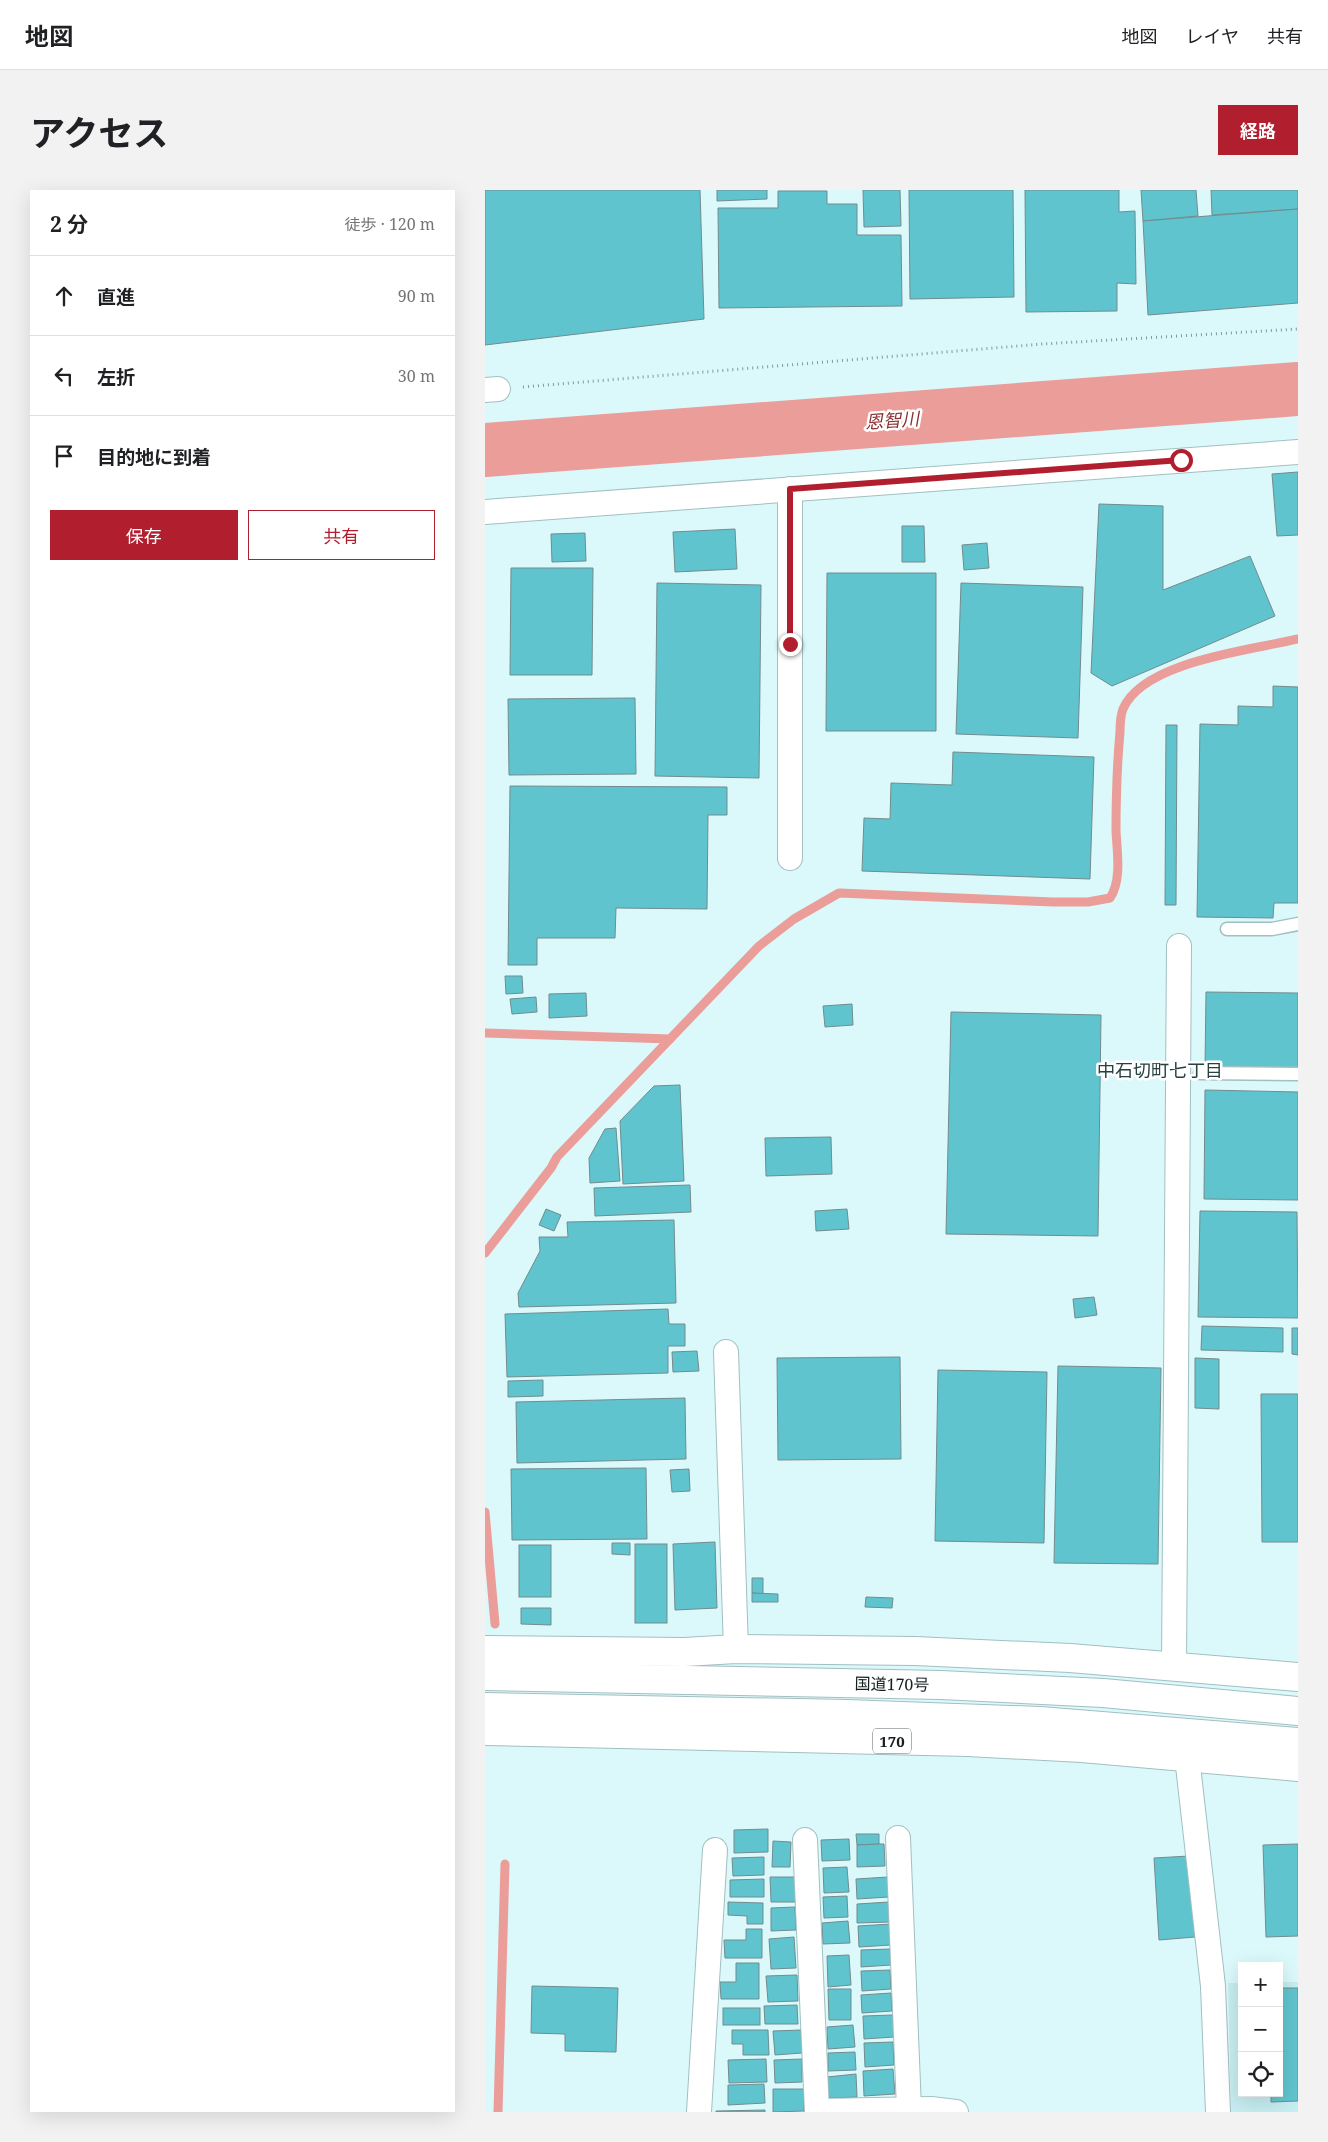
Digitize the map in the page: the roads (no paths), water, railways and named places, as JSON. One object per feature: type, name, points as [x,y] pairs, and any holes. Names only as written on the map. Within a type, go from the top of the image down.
[{"type":"highway","points":[[485,1650],[684,1652],[736,1649],[915,1651],[1070,1658],[1298,1677]]},
{"type":"highway","name":"国道170号","points":[[485,1676],[941,1685],[1103,1693],[1289,1710]]},
{"type":"highway","name":"国道170号","points":[[485,1707],[945,1717],[1050,1722],[1288,1741]]},
{"type":"highway","name":"170","points":[[485,1731],[968,1742],[1082,1748],[1298,1767]]},
{"type":"street","points":[[485,512],[1298,452]]},
{"type":"street","points":[[790,489],[790,858]]},
{"type":"street","points":[[1174,1666],[1179,946]]},
{"type":"street","points":[[726,1352],[736,1649]]},
{"type":"street","points":[[1187,1757],[1213,1986],[1218,2112]]},
{"type":"street","points":[[899,1838],[909,2110]]},
{"type":"street","points":[[805,1840],[817,2111],[931,2109],[957,2112]]},
{"type":"street","points":[[699,2112],[715,1850]]},
{"type":"lane","points":[[1227,929],[1271,930],[1298,924]]},
{"type":"lane","points":[[1200,1073],[1298,1074]]},
{"type":"waterway","name":"恩智川","points":[[485,450],[1298,389]]},
{"type":"waterway","points":[[485,1253],[551,1168],[557,1157],[759,946],[794,919],[839,893],[1053,902],[1088,902],[1110,898],[1116,883],[1118,857],[1116,806],[1120,720],[1123,709],[1134,693],[1152,679],[1201,660],[1298,639]]},
{"type":"waterway","points":[[485,1033],[670,1039]]},
{"type":"waterway","points":[[485,1512],[495,1624]]},
{"type":"waterway","points":[[498,2112],[505,1864]]},
{"type":"district","name":"中石切町七丁目","points":[[1160,1070]]}]
